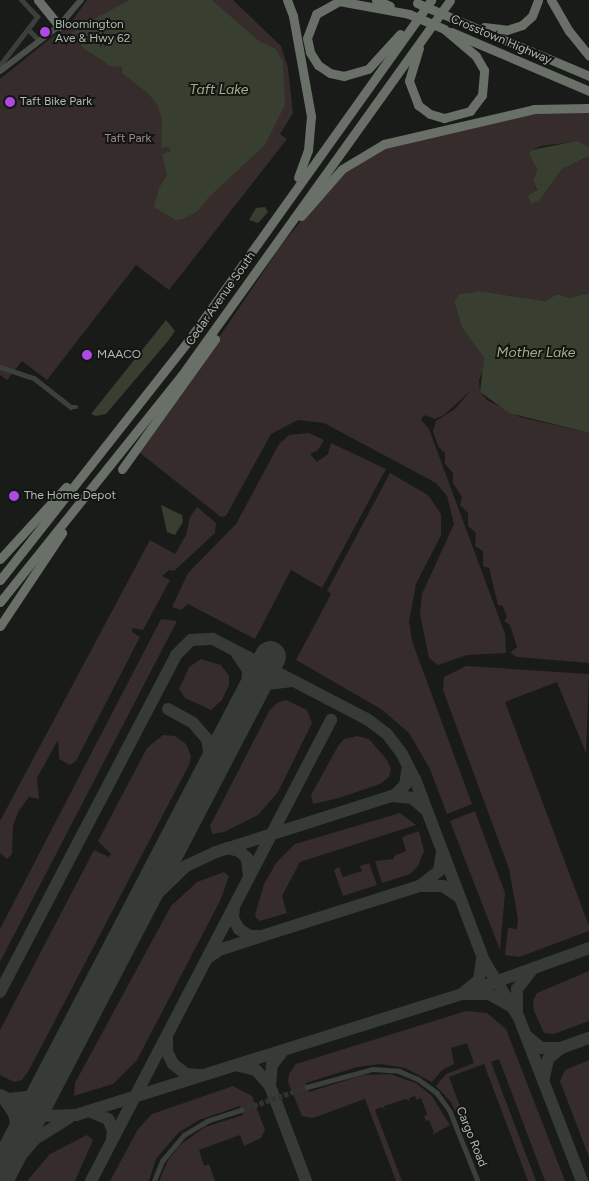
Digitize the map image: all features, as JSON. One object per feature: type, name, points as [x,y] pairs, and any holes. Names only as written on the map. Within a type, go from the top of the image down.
[{"type":"highway","points":[[38,0],[61,24]]},
{"type":"highway","points":[[45,0],[61,24]]},
{"type":"highway","points":[[284,202],[304,162],[311,116],[293,16],[287,0]]},
{"type":"highway","name":"Crosstown Highway","points":[[376,0],[414,18],[589,91]]},
{"type":"highway","name":"Cedar Avenue South","points":[[0,580],[188,341],[414,18],[431,0]]},
{"type":"highway","name":"Cedar Avenue South","points":[[0,602],[181,376],[450,0]]},
{"type":"highway","points":[[452,18],[507,30],[527,22],[538,0]]},
{"type":"highway","points":[[551,0],[569,32],[589,56]]},
{"type":"highway","name":"Crosstown Highway","points":[[414,1],[589,76]]},
{"type":"highway","points":[[356,2],[414,18],[373,64],[356,75],[330,73],[318,65],[310,52],[307,38],[310,25],[320,10],[333,3],[356,2]]},
{"type":"highway","points":[[430,27],[411,67],[412,94],[418,105],[430,114],[452,118],[464,114],[475,106],[482,95],[485,75],[476,56],[444,29]]},
{"type":"highway","points":[[264,260],[334,177],[374,148],[409,136],[534,109],[589,108]]},
{"type":"highway","points":[[122,469],[179,393],[230,317],[245,288]]},
{"type":"highway","points":[[0,559],[112,437]]},
{"type":"highway","points":[[0,626],[124,448]]},
{"type":"street","points":[[0,65],[37,17],[35,11],[21,0]]},
{"type":"street","points":[[0,72],[61,24],[81,0]]},
{"type":"street","points":[[28,29],[39,40]]},
{"type":"street","points":[[0,367],[34,378],[71,407],[76,407]]},
{"type":"street","name":"Cargo Road","points":[[307,1087],[374,1069],[391,1069],[418,1079],[437,1093],[450,1111],[478,1181]]},
{"type":"street","points":[[154,1181],[162,1161],[184,1134],[207,1121],[242,1110]]},
{"type":"green space","name":"Taft Park","points":[[87,0],[233,0],[281,46],[288,68],[293,113],[280,134],[287,139],[169,290],[136,265],[47,380],[22,361],[7,380],[0,375],[0,79],[72,21]]},
{"type":"green space","points":[[589,110],[589,147],[573,142],[541,146],[531,150],[529,154],[537,170],[533,180],[540,200],[562,169],[589,156],[589,293],[570,298],[557,294],[545,301],[479,291],[459,294],[454,301],[462,328],[484,358],[485,366],[479,380],[480,392],[487,400],[520,417],[589,433],[589,663],[517,657],[510,653],[517,647],[510,625],[504,621],[507,617],[503,606],[498,605],[489,568],[483,566],[483,551],[475,546],[476,533],[468,526],[468,513],[460,505],[462,497],[453,483],[453,473],[445,464],[445,453],[438,446],[433,431],[436,421],[455,409],[470,391],[444,415],[435,419],[424,415],[421,420],[429,429],[505,634],[506,653],[467,655],[438,665],[429,658],[420,614],[422,594],[454,524],[447,496],[436,483],[324,423],[298,420],[271,434],[226,516],[221,517],[140,453],[141,447],[176,401],[280,247],[335,178],[381,146],[534,111]]},
{"type":"green space","points":[[309,433],[324,440],[318,450],[310,454],[317,462],[328,454],[331,443],[386,469],[322,588],[291,570],[255,639],[188,604],[181,610],[172,607],[188,573],[236,524],[279,444],[289,435]]},
{"type":"green space","points":[[390,473],[428,495],[441,514],[441,535],[416,584],[409,621],[412,641],[472,804],[447,814],[430,769],[409,733],[381,709],[296,660],[331,594],[327,591]]},
{"type":"green space","points":[[197,507],[216,523],[215,533],[174,571],[169,570],[162,576],[170,580],[143,630],[132,628],[132,632],[140,637],[76,761],[70,765],[59,759],[58,740],[37,778],[39,799],[29,797],[18,812],[13,826],[12,854],[7,859],[0,853],[0,821],[150,540],[175,554],[186,535],[190,517]]},
{"type":"green space","points":[[161,619],[177,621],[0,962],[0,929]]},
{"type":"green space","points":[[201,659],[221,665],[229,676],[229,685],[222,700],[211,710],[185,698],[179,689],[189,667]]},
{"type":"green space","points":[[466,666],[589,674],[586,753],[557,682],[505,702],[589,926],[589,931],[519,957],[505,955],[508,928],[517,929],[518,919],[509,869],[443,690],[444,677]]},
{"type":"green space","points":[[286,700],[307,710],[312,723],[278,792],[258,815],[224,832],[212,834],[210,826],[269,711],[277,703]]},
{"type":"green space","points":[[163,735],[175,736],[186,744],[191,756],[189,765],[29,1070],[22,1080],[14,1082],[0,1075],[0,1030],[94,850],[109,857],[111,854],[98,841],[147,748]]},
{"type":"green space","points":[[357,736],[369,739],[387,760],[391,769],[389,777],[380,784],[339,798],[313,804],[311,795],[338,746],[344,739]]},
{"type":"green space","points":[[475,811],[505,893],[500,950],[450,821]]},
{"type":"green space","points":[[400,813],[416,825],[300,862],[282,896],[287,913],[260,921],[256,918],[255,915],[264,884],[276,863],[295,844]]},
{"type":"green space","points":[[419,831],[424,851],[418,866],[410,874],[382,883],[375,861],[394,859],[394,856],[406,851],[402,837]]},
{"type":"green space","points":[[369,863],[377,885],[343,896],[334,870],[339,867],[343,877],[362,871],[360,866]]},
{"type":"green space","points":[[224,872],[229,876],[221,899],[137,1060],[113,1084],[74,1096],[75,1083],[171,906],[197,882]]},
{"type":"green space","points":[[589,971],[589,1021],[554,1034],[544,1033],[534,1011],[533,1001],[537,993]]},
{"type":"green space","points":[[466,1011],[487,1013],[506,1029],[565,1181],[545,1181],[499,1059],[491,1062],[536,1181],[528,1181],[484,1064],[449,1077],[465,1120],[459,1119],[451,1102],[436,1086],[446,1074],[474,1063],[467,1043],[451,1048],[454,1064],[442,1070],[432,1082],[405,1068],[381,1064],[357,1067],[306,1083],[309,1092],[363,1075],[390,1074],[416,1083],[431,1095],[450,1125],[432,1135],[434,1132],[429,1120],[426,1121],[424,1116],[427,1114],[421,1098],[417,1100],[415,1096],[409,1098],[410,1101],[406,1099],[384,1106],[385,1110],[382,1107],[375,1110],[402,1181],[396,1181],[365,1099],[313,1118],[302,1116],[288,1082],[289,1074],[296,1064]]},
{"type":"green space","points":[[589,1060],[589,1157],[560,1081],[565,1070]]},
{"type":"green space","points":[[233,1086],[252,1096],[265,1130],[261,1138],[244,1146],[240,1135],[199,1150],[204,1166],[209,1164],[215,1181],[159,1181],[168,1160],[180,1145],[205,1127],[243,1115],[240,1106],[199,1120],[178,1133],[156,1159],[149,1181],[110,1181],[138,1129],[152,1114]]},
{"type":"green space","points":[[87,1135],[93,1140],[75,1181],[27,1181],[50,1154]]},
{"type":"water","name":"Taft Lake","points":[[130,0],[212,0],[259,41],[276,49],[283,62],[285,105],[265,145],[209,197],[198,211],[183,219],[176,220],[154,207],[159,188],[167,175],[162,154],[171,151],[169,147],[161,148],[162,118],[157,105],[149,94],[122,73],[122,67],[110,66],[82,47],[77,34],[71,38],[70,35],[77,28]]},
{"type":"water","points":[[577,141],[589,147],[589,156],[562,169],[540,200],[531,204],[528,196],[537,190],[533,180],[537,170],[529,154],[531,150]]},
{"type":"water","points":[[265,207],[268,212],[258,223],[249,220],[256,208]]},
{"type":"water","name":"Mother Lake","points":[[479,291],[545,301],[557,294],[570,298],[589,293],[589,433],[509,413],[480,392],[484,358],[462,328],[454,301],[459,294]]},
{"type":"water","points":[[166,320],[175,331],[168,341],[106,414],[96,416],[91,414]]},
{"type":"water","points":[[161,505],[182,515],[183,522],[175,535],[167,532]]},
{"type":"taxiway","points":[[0,992],[176,655],[191,640],[213,639],[367,719],[387,734],[402,754],[415,779],[484,961],[519,1018],[582,1181]]},
{"type":"taxiway","points":[[235,651],[248,670],[247,700],[267,684],[292,681]]},
{"type":"taxiway","points":[[168,709],[193,723],[207,739],[211,762],[199,792]]},
{"type":"taxiway","points":[[91,1181],[331,720]]},
{"type":"taxiway","points":[[112,958],[147,904],[186,866],[216,852],[395,795],[405,785],[408,767]]},
{"type":"taxiway","points":[[391,796],[412,798],[426,810]]},
{"type":"taxiway","points":[[227,848],[239,851],[247,858],[249,876]]},
{"type":"taxiway","points":[[442,852],[439,871],[420,886],[443,886],[459,897]]},
{"type":"taxiway","points":[[262,936],[420,886]]},
{"type":"taxiway","points":[[208,958],[219,950],[262,936],[250,936],[239,929],[233,918],[234,907]]},
{"type":"taxiway","points":[[0,1095],[44,1116],[76,1115],[462,994],[589,948]]},
{"type":"taxiway","points":[[482,959],[479,980],[462,994],[489,994],[509,1005]]},
{"type":"taxiway","points":[[517,1011],[517,989],[531,971]]},
{"type":"taxiway","points":[[167,1037],[167,1052],[173,1064],[186,1074],[201,1075]]},
{"type":"taxiway","points":[[528,1037],[541,1048],[561,1048],[548,1059],[544,1078]]},
{"type":"taxiway","points":[[561,1048],[589,1038]]},
{"type":"taxiway","points":[[239,1066],[256,1070],[270,1086],[272,1065],[283,1051]]},
{"type":"taxiway","points":[[10,1099],[35,1096],[57,1065]]},
{"type":"taxiway","points":[[270,1086],[306,1181]]},
{"type":"taxiway","points":[[4,1099],[14,1114],[17,1127],[9,1157]]},
{"type":"taxiway","points":[[89,1111],[108,1119],[113,1130],[112,1139]]},
{"type":"taxiway","points":[[0,1180],[35,1139],[69,1118]]},
{"type":"runway","points":[[0,1174],[270,656]]},
{"type":"tunnel","points":[[241,1110],[307,1087]]},
{"type":"place","name":"Bloomington Ave & Hwy 62","points":[[45,32]]},
{"type":"place","name":"Taft Bike Park","points":[[10,102]]},
{"type":"place","name":"MAACO","points":[[87,355]]},
{"type":"place","name":"The Home Depot","points":[[14,496]]}]
